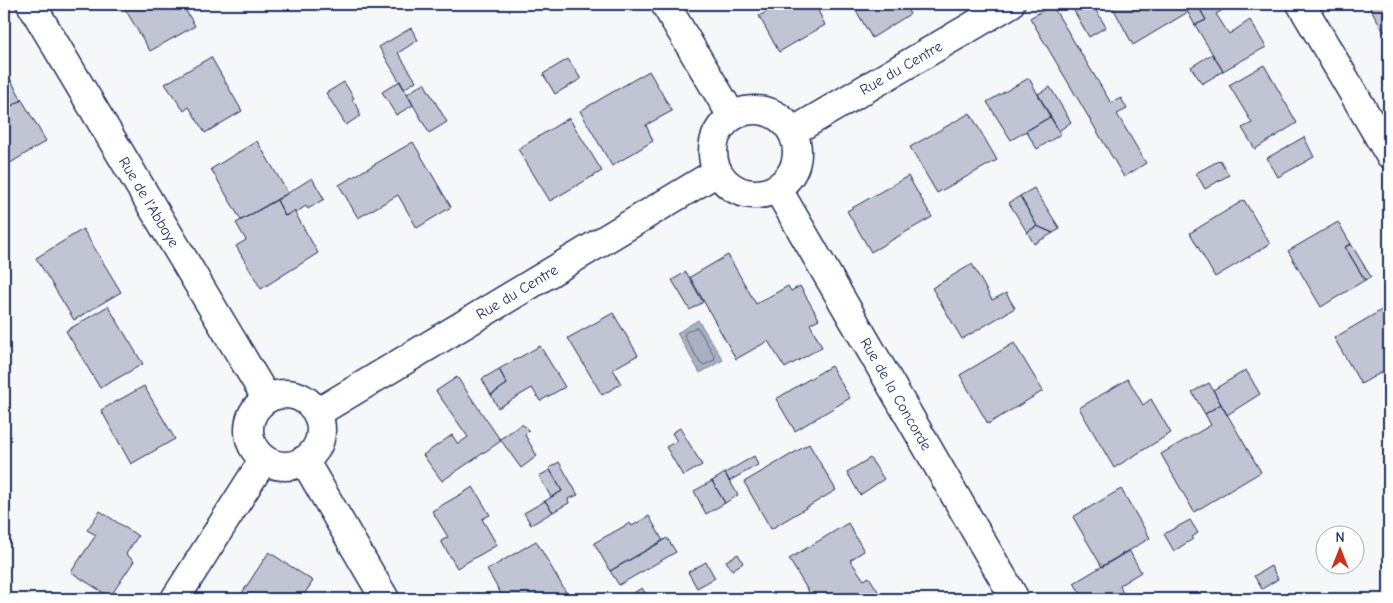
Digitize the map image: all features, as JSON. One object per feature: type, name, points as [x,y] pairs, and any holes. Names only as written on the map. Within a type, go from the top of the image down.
[{"type":"street","name":"Rue de l'Abbaye","points":[[31,4],[267,399]]},
{"type":"street","points":[[665,4],[732,116]]},
{"type":"street","name":"Rue du Centre","points":[[792,132],[1010,4]]},
{"type":"street","points":[[1301,4],[1389,154]]},
{"type":"street","points":[[754,109],[766,111],[786,122],[792,132],[797,144],[797,157],[794,169],[787,180],[777,188],[764,193],[750,194],[737,191],[726,183],[717,172],[713,154],[716,135],[723,124],[732,116],[754,109]]},
{"type":"street","name":"Rue du Centre","points":[[317,412],[717,172]]},
{"type":"street","name":"Rue de la Concorde","points":[[777,188],[1015,599]]},
{"type":"street","points":[[280,394],[291,395],[301,398],[317,412],[321,424],[320,437],[316,448],[304,460],[287,466],[275,465],[256,452],[251,443],[250,422],[254,411],[267,399],[280,394]]},
{"type":"street","points":[[175,599],[264,459]]},
{"type":"street","points":[[304,460],[385,599]]},
{"type":"water","points":[[698,320],[723,360],[700,373],[677,333]]},
{"type":"building","points":[[122,4],[182,4],[195,26],[150,51]]},
{"type":"building","points":[[780,4],[815,4],[825,25],[779,52],[759,16]]},
{"type":"building","points":[[861,4],[904,4],[910,14],[872,38],[854,7]]},
{"type":"building","points":[[1070,4],[1092,4],[1106,27],[1089,37]]},
{"type":"building","points":[[1111,4],[1183,4],[1188,12],[1133,45]]},
{"type":"building","points":[[1183,4],[1197,4],[1206,20],[1195,25]]},
{"type":"building","points":[[1197,4],[1233,4],[1216,14],[1229,34],[1250,20],[1266,47],[1223,71],[1195,25],[1206,20]]},
{"type":"building","points":[[1373,4],[1389,4],[1389,28],[1384,32],[1369,6]]},
{"type":"building","points":[[1052,5],[1111,103],[1121,98],[1127,109],[1117,114],[1146,163],[1124,177],[1030,18]]},
{"type":"building","points":[[411,28],[418,40],[398,53],[416,81],[404,89],[379,47]]},
{"type":"building","points":[[1212,54],[1223,71],[1202,84],[1191,67]]},
{"type":"building","points":[[211,57],[242,111],[205,133],[189,107],[184,111],[165,84]]},
{"type":"building","points":[[568,59],[581,79],[555,94],[543,74]]},
{"type":"building","points":[[1264,65],[1297,123],[1255,149],[1242,128],[1252,123],[1229,85]]},
{"type":"building","points":[[4,68],[22,100],[4,110]]},
{"type":"building","points":[[649,71],[672,111],[646,125],[653,141],[612,166],[580,111]]},
{"type":"building","points":[[1029,78],[1050,117],[1011,140],[987,102]]},
{"type":"building","points":[[400,81],[413,105],[396,115],[382,92]]},
{"type":"building","points":[[344,82],[354,98],[352,100],[359,109],[360,116],[346,125],[326,93]]},
{"type":"building","points":[[424,83],[447,122],[429,133],[407,94]]},
{"type":"building","points":[[1050,87],[1071,122],[1059,131],[1038,94]]},
{"type":"building","points":[[22,100],[46,141],[4,167],[4,110]]},
{"type":"building","points":[[970,113],[997,160],[937,193],[910,147]]},
{"type":"building","points":[[1050,117],[1061,134],[1037,149],[1026,131]]},
{"type":"building","points":[[569,118],[602,171],[550,201],[518,149]]},
{"type":"building","points":[[1304,137],[1314,157],[1278,177],[1267,158]]},
{"type":"building","points":[[257,141],[288,193],[241,220],[211,169]]},
{"type":"building","points":[[413,142],[451,207],[417,228],[398,195],[358,218],[339,185]]},
{"type":"building","points":[[1220,160],[1229,175],[1205,189],[1196,173]]},
{"type":"building","points":[[908,176],[932,217],[871,252],[847,211]]},
{"type":"building","points":[[312,178],[324,199],[308,209],[306,206],[295,213],[294,211],[285,216],[277,200]]},
{"type":"building","points":[[1034,188],[1060,229],[1053,233],[1037,226],[1020,196]]},
{"type":"building","points":[[1020,196],[1037,226],[1027,232],[1009,203]]},
{"type":"building","points":[[277,200],[285,216],[294,211],[318,253],[261,289],[236,246],[246,240],[236,223]]},
{"type":"building","points":[[1244,200],[1270,244],[1215,277],[1190,233]]},
{"type":"building","points":[[1338,222],[1351,244],[1345,247],[1365,280],[1321,307],[1288,251]]},
{"type":"building","points":[[1037,226],[1053,233],[1034,244],[1027,232]]},
{"type":"building","points":[[83,229],[121,292],[74,320],[36,258]]},
{"type":"building","points":[[1351,244],[1371,277],[1365,280],[1345,247]]},
{"type":"building","points":[[728,255],[756,304],[788,286],[791,291],[800,286],[819,319],[810,324],[822,347],[785,368],[768,341],[736,359],[690,277]]},
{"type":"building","points":[[972,264],[992,300],[1006,293],[1015,308],[962,339],[932,288]]},
{"type":"building","points":[[686,272],[703,302],[690,310],[672,280]]},
{"type":"building","points":[[108,306],[143,364],[100,388],[66,331]]},
{"type":"building","points":[[1385,308],[1389,316],[1389,368],[1361,384],[1334,338]]},
{"type":"building","points":[[613,313],[638,355],[613,369],[621,384],[602,395],[568,338]]},
{"type":"building","points":[[1014,343],[1043,391],[988,424],[960,375]]},
{"type":"building","points":[[540,346],[565,387],[540,401],[532,388],[498,408],[491,395],[507,384],[499,369]]},
{"type":"building","points":[[831,366],[850,398],[795,431],[776,399]]},
{"type":"building","points":[[499,369],[507,384],[491,395],[482,379]]},
{"type":"building","points":[[1246,370],[1260,394],[1227,415],[1213,390]]},
{"type":"building","points":[[457,377],[501,441],[442,481],[423,455],[452,435],[458,444],[468,437],[436,391]]},
{"type":"building","points":[[1128,379],[1143,405],[1151,399],[1171,433],[1114,468],[1079,408]]},
{"type":"building","points":[[1209,383],[1221,404],[1205,414],[1192,392]]},
{"type":"building","points":[[144,386],[175,439],[131,464],[101,410]]},
{"type":"building","points":[[1221,404],[1261,472],[1194,512],[1161,454],[1211,425],[1205,414]]},
{"type":"building","points":[[522,424],[529,431],[525,435],[537,456],[521,468],[500,439]]},
{"type":"building","points":[[680,428],[702,465],[683,476],[666,447],[677,441],[672,433]]},
{"type":"building","points":[[809,444],[836,490],[771,529],[744,482]]},
{"type":"building","points":[[754,456],[758,465],[729,481],[725,473]]},
{"type":"building","points":[[870,458],[884,479],[860,495],[847,472]]},
{"type":"building","points":[[559,462],[578,495],[568,499],[569,503],[553,512],[545,501],[562,491],[549,468]]},
{"type":"building","points":[[550,470],[562,491],[551,497],[539,476]]},
{"type":"building","points":[[725,473],[738,495],[725,503],[712,481]]},
{"type":"building","points":[[712,481],[725,503],[706,514],[694,491]]},
{"type":"building","points":[[473,487],[490,515],[482,519],[497,545],[457,568],[441,541],[448,537],[432,511]]},
{"type":"building","points":[[1121,489],[1150,538],[1102,567],[1073,517]]},
{"type":"building","points":[[545,501],[553,512],[531,525],[524,513]]},
{"type":"building","points":[[100,511],[138,536],[126,554],[134,561],[110,597],[71,572],[96,535],[87,530]]},
{"type":"building","points":[[649,516],[663,541],[610,571],[594,543],[630,523],[632,526]]},
{"type":"building","points":[[1190,520],[1198,533],[1192,537],[1193,539],[1174,551],[1164,534]]},
{"type":"building","points":[[848,523],[864,551],[850,560],[864,580],[869,577],[883,599],[813,599],[789,559]]},
{"type":"building","points":[[667,538],[676,552],[619,585],[610,571]]},
{"type":"building","points":[[536,541],[567,594],[559,599],[504,599],[487,570]]},
{"type":"building","points":[[1129,550],[1141,572],[1120,585],[1123,594],[1115,599],[1084,599],[1074,583]]},
{"type":"building","points":[[269,552],[313,581],[301,599],[238,599]]},
{"type":"building","points":[[738,554],[743,563],[732,570],[726,561]]},
{"type":"building","points":[[706,562],[715,578],[697,588],[688,572]]},
{"type":"building","points":[[1271,566],[1278,579],[1262,589],[1254,576]]},
{"type":"building","points":[[642,588],[649,599],[623,599]]}]
